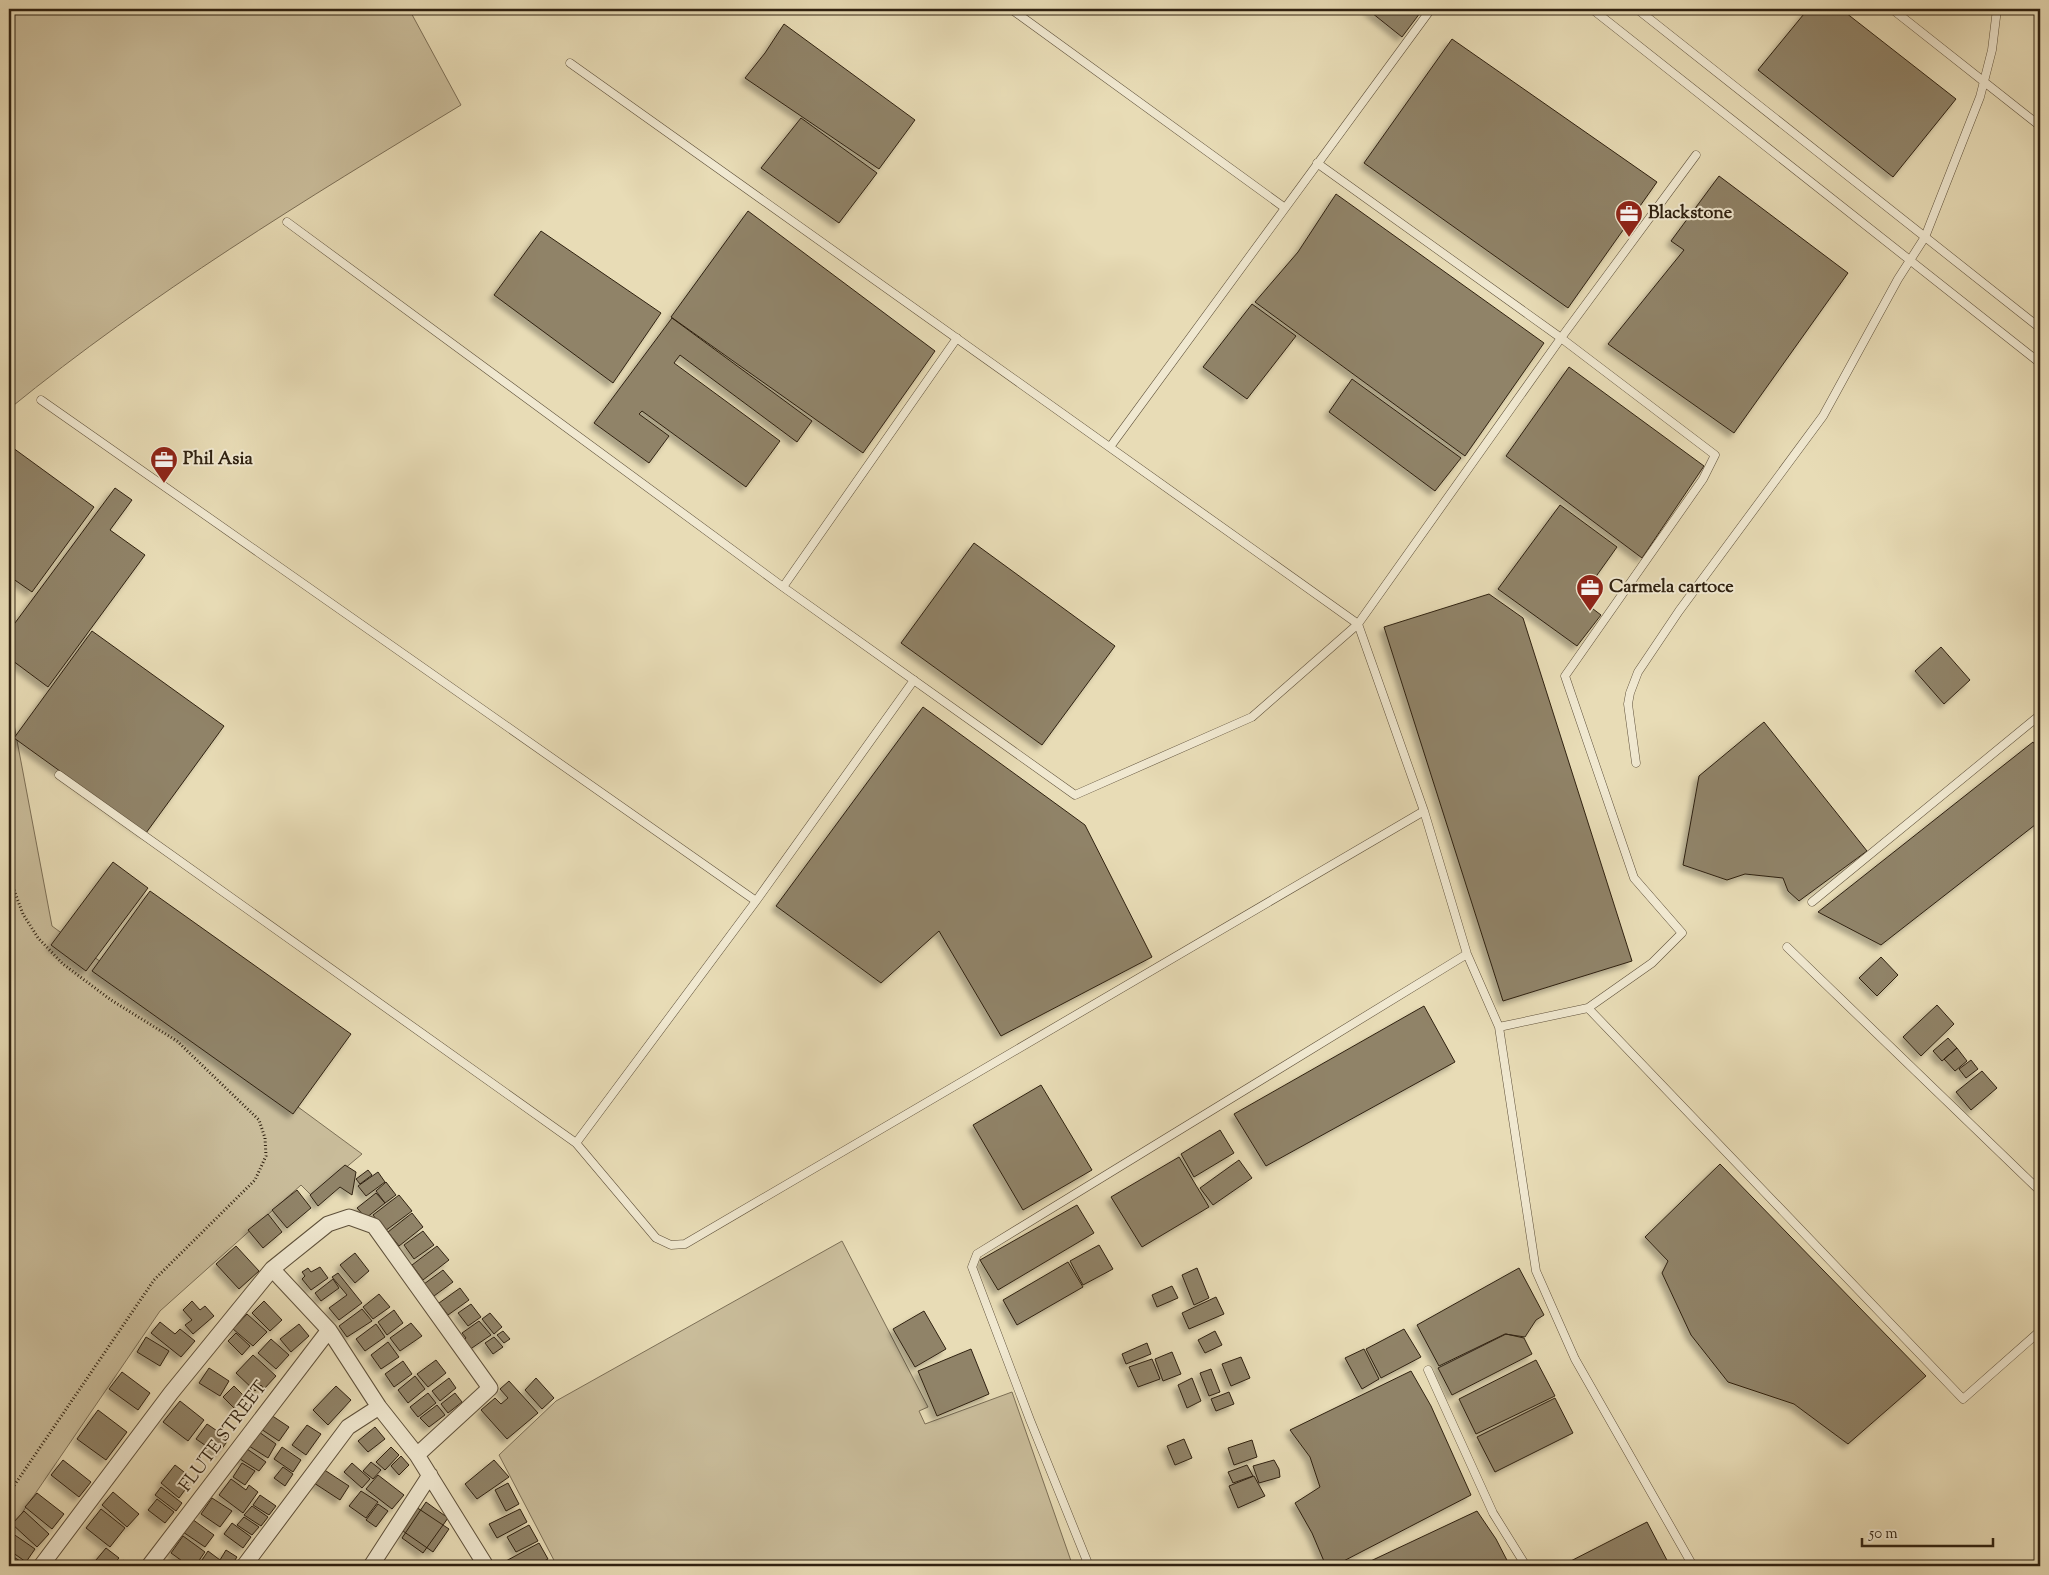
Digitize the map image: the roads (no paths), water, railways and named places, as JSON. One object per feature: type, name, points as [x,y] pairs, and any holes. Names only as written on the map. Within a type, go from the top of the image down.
[{"type":"street","points":[[50,1563],[170,1393],[272,1269],[328,1224],[349,1217],[374,1226],[490,1388],[417,1455]]},
{"type":"street","points":[[272,1269],[329,1330],[379,1407],[417,1455],[486,1566]]},
{"type":"street","name":"FLUTE STREET","points":[[149,1566],[329,1330]]},
{"type":"street","points":[[244,1566],[348,1428],[379,1407]]},
{"type":"street","points":[[371,1566],[430,1475]]},
{"type":"lane","points":[[1011,9],[1285,208]]},
{"type":"lane","points":[[1110,447],[1431,9]]},
{"type":"lane","points":[[1592,9],[2040,363]]},
{"type":"lane","points":[[1637,9],[2040,328]]},
{"type":"lane","points":[[1892,9],[2040,126]]},
{"type":"lane","points":[[1636,763],[1628,704],[1638,672],[1679,611],[1823,416],[1861,344],[1925,237],[1984,82],[1992,50],[1997,9]]},
{"type":"lane","points":[[570,63],[1358,624],[1424,811],[1467,954],[1499,1027],[1536,1271],[1575,1359],[1693,1566]]},
{"type":"lane","points":[[287,222],[783,586],[1075,795],[1252,717],[1358,624],[1561,338],[1696,155]]},
{"type":"lane","points":[[1317,163],[1561,338],[1715,455],[1703,479],[1565,676],[1634,878],[1682,933],[1652,963],[1588,1008],[1499,1027]]},
{"type":"lane","points":[[783,586],[957,338]]},
{"type":"lane","points":[[41,400],[756,901]]},
{"type":"lane","points":[[576,1143],[756,901],[914,680]]},
{"type":"lane","points":[[1812,902],[2040,715]]},
{"type":"lane","points":[[59,775],[576,1143],[656,1238],[671,1245],[685,1244],[1424,811]]},
{"type":"lane","points":[[1788,948],[2040,1190]]},
{"type":"lane","points":[[1089,1566],[1030,1420],[972,1267],[977,1254],[1467,954]]},
{"type":"lane","points":[[1588,1008],[1963,1399],[2040,1331]]},
{"type":"lane","points":[[1428,1370],[1493,1513],[1526,1566]]},
{"type":"place","name":"Blackstone","points":[[1629,238]]},
{"type":"place","name":"Phil Asia","points":[[164,484]]},
{"type":"place","name":"Carmela cartoce","points":[[1590,612]]}]
